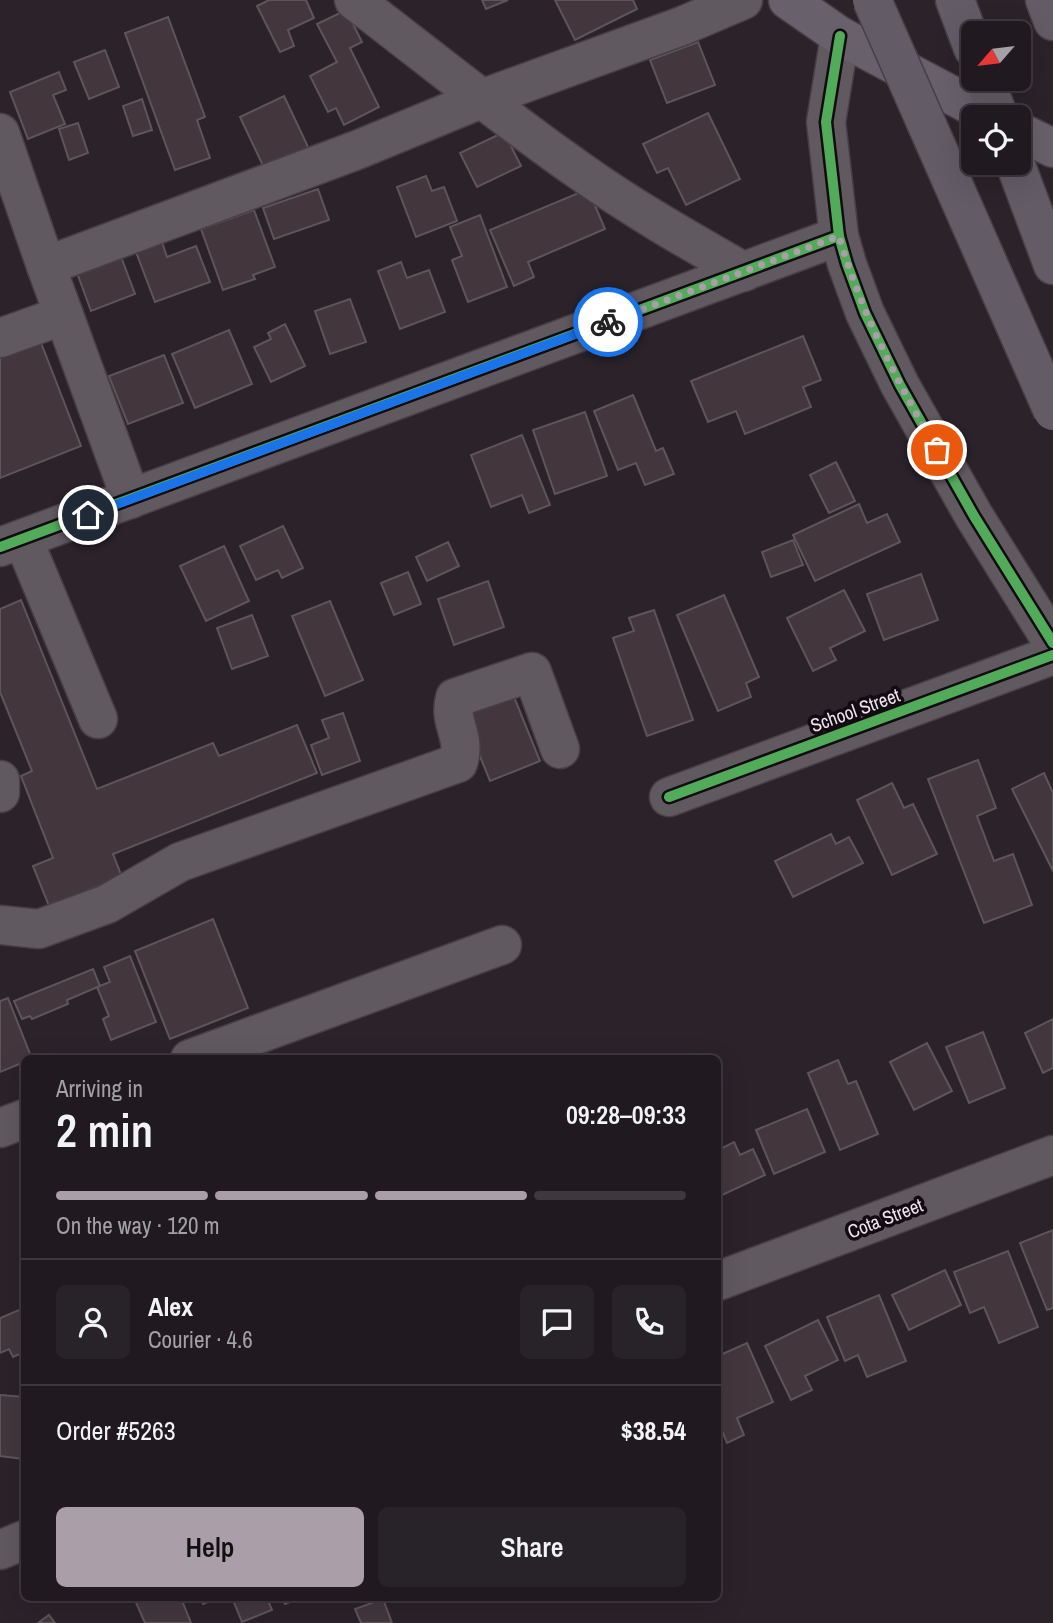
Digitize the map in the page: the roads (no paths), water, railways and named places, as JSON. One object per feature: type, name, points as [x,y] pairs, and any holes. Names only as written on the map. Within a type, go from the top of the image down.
[{"type":"highway","points":[[872,0],[1053,411]]},
{"type":"highway","points":[[955,0],[963,21]]},
{"type":"highway","points":[[1045,0],[1053,21]]},
{"type":"highway","points":[[1019,175],[1053,265]]},
{"type":"main road","points":[[788,0],[840,36],[973,105]]},
{"type":"main road","points":[[1031,138],[1053,149]]},
{"type":"street","points":[[354,0],[580,172],[647,216],[744,272]]},
{"type":"street","points":[[46,266],[357,150],[481,99],[682,26],[743,0]]},
{"type":"street","points":[[840,36],[825,122],[839,236],[865,313],[900,385],[974,516],[1053,643]]},
{"type":"street","points":[[0,133],[131,499]]},
{"type":"street","points":[[98,719],[12,543],[839,236]]},
{"type":"street","points":[[0,338],[64,315]]},
{"type":"street","name":"School Street","points":[[670,797],[1053,655]]},
{"type":"street","points":[[0,925],[38,929],[107,904],[180,862],[458,763],[462,750],[452,710],[455,698],[532,672],[560,749]]},
{"type":"street","points":[[0,780],[0,793]]},
{"type":"street","points":[[201,1055],[502,945]]},
{"type":"street","points":[[0,1128],[21,1120]]},
{"type":"street","name":"Cota Street","points":[[721,1279],[1053,1155]]},
{"type":"street","points":[[0,1550],[21,1542]]}]
